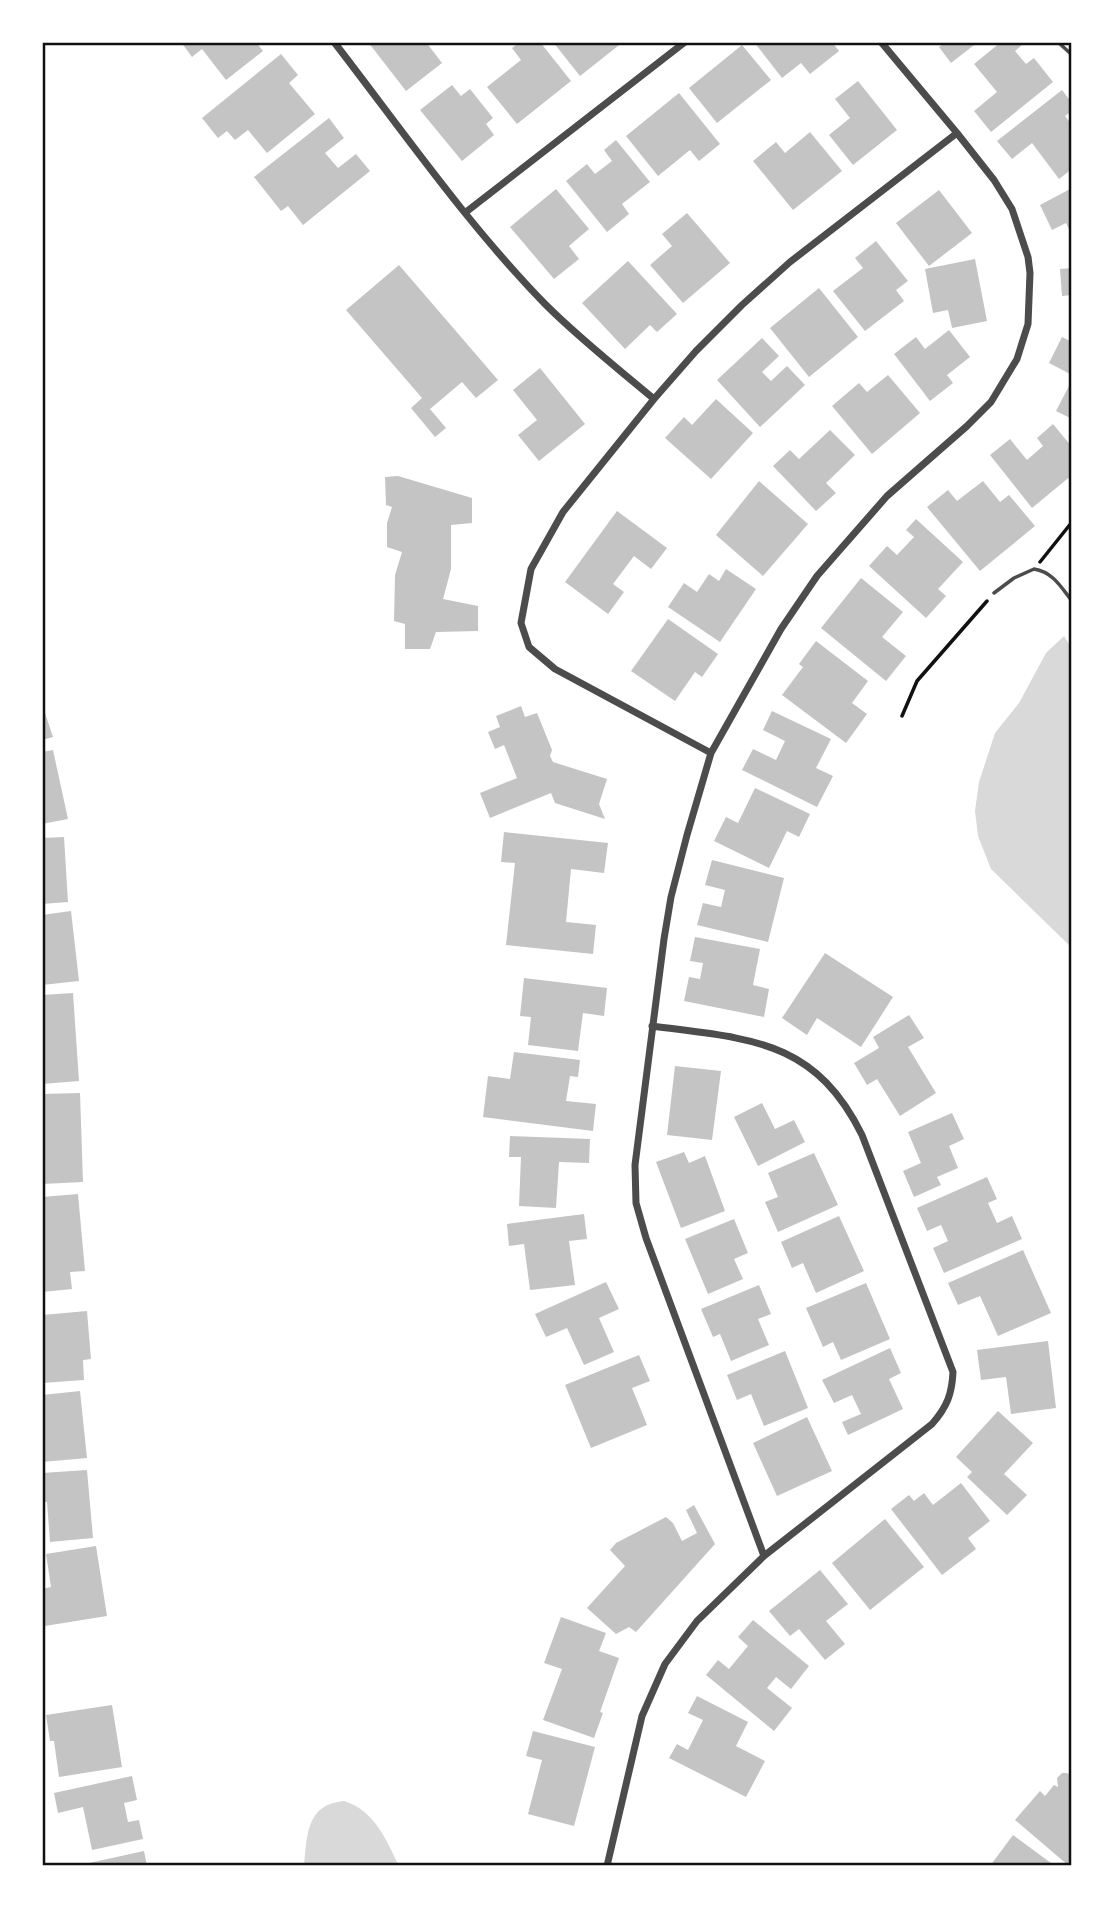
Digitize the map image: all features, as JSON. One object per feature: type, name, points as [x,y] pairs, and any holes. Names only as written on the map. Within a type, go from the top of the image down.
[{"type":"street","points":[[334,42],[502,258],[546,304],[654,399]]},
{"type":"street","points":[[466,212],[685,42]]},
{"type":"street","points":[[764,1556],[646,1237],[636,1203],[635,1165],[671,897],[711,753],[781,628],[817,576],[887,496],[979,415],[1010,374],[1026,332],[1030,307],[1031,274],[1024,240],[1004,194],[957,132],[881,42]]},
{"type":"street","points":[[711,753],[555,669],[529,647],[521,623],[531,569],[564,512],[696,351],[790,262],[957,132]]},
{"type":"street","points":[[607,1866],[642,1716],[665,1664],[697,1621],[764,1556],[932,1424],[945,1409],[952,1391],[953,1372],[862,1135],[831,1087],[803,1062],[769,1045],[750,1039],[652,1026]]},
{"type":"lane","points":[[1058,42],[1072,55]]},
{"type":"lane","points":[[995,593],[1034,569],[1046,572],[1056,579],[1072,601]]},
{"type":"path","points":[[1034,569],[1072,522]]},
{"type":"path","points":[[902,716],[917,681],[958,631],[995,593]]},
{"type":"shaded area","points":[[1064,636],[1072,649],[1072,948],[991,869],[978,836],[975,811],[979,782],[995,733],[1019,703],[1046,653]]},
{"type":"shaded area","points":[[344,1801],[371,1818],[384,1836],[399,1866],[304,1866],[308,1833],[315,1815],[331,1803]]},
{"type":"building","points":[[181,42],[256,42],[263,51],[226,80],[202,49],[192,57]]},
{"type":"building","points":[[368,42],[426,42],[442,63],[406,91]]},
{"type":"building","points":[[520,42],[540,42],[571,81],[517,124],[487,87],[521,60],[512,48]]},
{"type":"building","points":[[553,42],[623,42],[580,76]]},
{"type":"building","points":[[754,42],[832,42],[839,51],[810,74],[801,63],[782,78]]},
{"type":"building","points":[[945,42],[978,42],[951,63],[939,47]]},
{"type":"building","points":[[1001,42],[1021,42],[1023,44],[1015,51],[1026,64],[1034,58],[1053,82],[991,132],[974,111],[997,92],[974,64]]},
{"type":"building","points":[[742,45],[771,80],[717,123],[689,88]]},
{"type":"building","points":[[281,54],[298,75],[289,83],[315,114],[267,153],[248,130],[235,140],[227,131],[218,138],[202,118]]},
{"type":"building","points":[[858,81],[897,130],[853,165],[829,135],[850,118],[835,99]]},
{"type":"building","points":[[452,85],[461,96],[470,89],[493,118],[486,124],[494,135],[462,161],[420,110]]},
{"type":"building","points":[[1062,90],[1072,103],[1072,111],[1065,116],[1072,125],[1072,169],[1059,179],[1032,143],[1012,159],[997,141]]},
{"type":"building","points":[[679,93],[720,144],[699,161],[690,150],[658,176],[626,136]]},
{"type":"building","points":[[329,118],[344,138],[325,153],[338,168],[356,154],[370,171],[303,225],[288,206],[281,211],[254,177]]},
{"type":"building","points":[[810,132],[842,171],[793,210],[753,161],[776,142],[785,153]]},
{"type":"building","points":[[616,140],[650,182],[622,204],[629,214],[607,232],[566,181],[587,164],[595,174],[612,161],[604,150]]},
{"type":"building","points":[[1072,188],[1072,235],[1066,223],[1052,230],[1040,205]]},
{"type":"building","points":[[556,189],[589,229],[569,246],[579,259],[554,279],[510,227]]},
{"type":"building","points":[[939,190],[972,233],[929,266],[896,223]]},
{"type":"building","points":[[687,213],[730,263],[683,303],[650,265],[672,246],[662,234]]},
{"type":"building","points":[[876,241],[908,281],[896,290],[904,301],[865,331],[833,291],[863,268],[855,258]]},
{"type":"building","points":[[975,259],[987,321],[952,328],[948,310],[933,313],[925,269]]},
{"type":"building","points":[[628,261],[677,314],[657,332],[650,325],[625,349],[582,303]]},
{"type":"building","points":[[399,265],[498,380],[476,398],[462,382],[430,409],[446,428],[435,437],[411,408],[422,398],[346,310]]},
{"type":"building","points":[[1072,268],[1072,295],[1062,296],[1060,269]]},
{"type":"building","points":[[819,288],[858,337],[809,377],[770,328]]},
{"type":"building","points":[[949,330],[970,357],[947,375],[953,383],[930,401],[894,354],[916,337],[925,349]]},
{"type":"building","points":[[1062,337],[1072,342],[1072,375],[1049,363]]},
{"type":"building","points":[[762,338],[779,356],[762,372],[771,381],[787,366],[805,385],[760,427],[717,380]]},
{"type":"building","points":[[540,368],[585,424],[539,461],[518,435],[537,420],[513,390]]},
{"type":"building","points":[[888,375],[920,413],[872,454],[832,406],[859,383],[867,392]]},
{"type":"building","points":[[1072,380],[1072,419],[1056,411]]},
{"type":"building","points":[[716,399],[753,433],[711,479],[665,438],[684,417],[692,425]]},
{"type":"building","points":[[1053,424],[1072,447],[1072,475],[1032,508],[990,455],[1010,439],[1027,460],[1043,446],[1037,438]]},
{"type":"building","points":[[830,430],[855,455],[826,483],[836,493],[816,511],[773,466],[790,450],[799,459]]},
{"type":"building","points":[[398,476],[472,498],[472,523],[451,525],[451,569],[443,599],[478,606],[478,631],[436,632],[430,649],[405,649],[405,624],[394,621],[395,575],[402,552],[387,547],[387,523],[392,507],[386,505],[385,477]]},
{"type":"building","points":[[759,481],[808,524],[763,576],[716,535]]},
{"type":"building","points":[[983,481],[1000,502],[1009,495],[1035,526],[980,571],[927,507],[948,490],[957,501]]},
{"type":"building","points":[[617,511],[667,548],[651,569],[634,556],[613,584],[624,592],[608,614],[565,582]]},
{"type":"building","points":[[916,519],[963,562],[938,589],[946,596],[926,618],[869,566],[887,546],[897,555],[914,537],[906,530]]},
{"type":"building","points":[[726,569],[756,589],[720,642],[668,607],[684,583],[697,592],[709,574],[719,581]]},
{"type":"building","points":[[861,578],[903,612],[882,637],[906,656],[886,681],[821,628]]},
{"type":"building","points":[[668,619],[718,654],[702,677],[695,672],[675,701],[631,671]]},
{"type":"building","points":[[816,641],[868,681],[852,703],[867,714],[846,743],[782,695],[803,667],[799,664]]},
{"type":"building","points":[[42,704],[53,737],[42,740]]},
{"type":"building","points":[[521,706],[525,717],[537,713],[552,750],[550,756],[553,762],[607,779],[599,804],[605,819],[555,803],[551,793],[490,818],[480,793],[517,778],[504,745],[495,749],[488,732],[500,727],[496,716]]},
{"type":"building","points":[[772,711],[831,739],[816,768],[833,776],[817,807],[742,770],[753,749],[776,760],[785,741],[763,730]]},
{"type":"building","points":[[53,750],[68,819],[42,824],[42,752]]},
{"type":"building","points":[[755,788],[810,814],[799,837],[787,831],[769,868],[714,841],[726,817],[738,823]]},
{"type":"building","points":[[504,832],[608,843],[604,873],[571,869],[566,922],[596,925],[593,954],[506,945],[515,863],[501,862]]},
{"type":"building","points":[[64,837],[68,902],[42,904],[42,838]]},
{"type":"building","points":[[712,860],[784,878],[768,942],[697,925],[703,903],[721,907],[725,890],[705,885]]},
{"type":"building","points":[[71,911],[79,981],[42,985],[42,915]]},
{"type":"building","points":[[695,937],[760,949],[753,985],[769,989],[764,1017],[684,1001],[689,977],[700,979],[703,963],[690,961]]},
{"type":"building","points":[[825,953],[893,997],[861,1047],[817,1018],[807,1035],[782,1018]]},
{"type":"building","points":[[524,978],[607,988],[604,1016],[583,1013],[578,1051],[528,1045],[531,1017],[520,1016]]},
{"type":"building","points":[[73,993],[79,1081],[42,1084],[42,995]]},
{"type":"building","points":[[909,1015],[924,1038],[908,1047],[936,1093],[900,1116],[877,1079],[867,1085],[854,1063],[879,1048],[873,1037]]},
{"type":"building","points":[[514,1052],[580,1060],[578,1077],[570,1076],[566,1101],[596,1104],[593,1131],[483,1117],[488,1076],[510,1079]]},
{"type":"building","points":[[675,1066],[721,1071],[712,1140],[667,1135]]},
{"type":"building","points":[[80,1093],[83,1182],[42,1184],[42,1094]]},
{"type":"building","points":[[762,1103],[775,1129],[794,1120],[805,1142],[758,1166],[734,1117]]},
{"type":"building","points":[[952,1113],[964,1139],[949,1146],[958,1168],[937,1177],[941,1185],[914,1197],[903,1171],[921,1163],[908,1132]]},
{"type":"building","points":[[510,1136],[590,1139],[589,1163],[559,1162],[556,1208],[519,1206],[521,1157],[509,1157]]},
{"type":"building","points":[[684,1152],[689,1163],[705,1156],[725,1211],[681,1228],[656,1162]]},
{"type":"building","points":[[814,1153],[838,1205],[778,1232],[765,1202],[778,1197],[768,1173]]},
{"type":"building","points":[[987,1177],[997,1199],[988,1203],[997,1223],[1012,1216],[1022,1239],[944,1273],[933,1248],[948,1241],[941,1225],[927,1231],[917,1208]]},
{"type":"building","points":[[78,1194],[85,1271],[70,1272],[72,1289],[42,1292],[42,1197]]},
{"type":"building","points":[[584,1214],[587,1239],[569,1241],[575,1285],[530,1290],[524,1244],[509,1246],[507,1224]]},
{"type":"building","points":[[839,1216],[864,1271],[816,1293],[803,1263],[792,1268],[781,1242]]},
{"type":"building","points":[[734,1219],[748,1253],[734,1259],[743,1279],[708,1294],[685,1239]]},
{"type":"building","points":[[1023,1250],[1051,1313],[998,1336],[980,1296],[958,1305],[948,1283]]},
{"type":"building","points":[[606,1282],[619,1309],[599,1318],[614,1352],[584,1365],[567,1328],[546,1337],[535,1314]]},
{"type":"building","points":[[866,1283],[890,1339],[841,1360],[833,1342],[823,1347],[806,1308]]},
{"type":"building","points":[[759,1285],[771,1314],[758,1319],[769,1345],[731,1361],[720,1334],[713,1337],[701,1309]]},
{"type":"building","points":[[87,1311],[91,1359],[83,1360],[84,1380],[42,1383],[42,1315]]},
{"type":"building","points":[[1048,1341],[1056,1408],[1011,1414],[1006,1377],[981,1380],[977,1350]]},
{"type":"building","points":[[890,1348],[901,1373],[889,1379],[903,1409],[848,1435],[842,1422],[861,1414],[852,1395],[834,1403],[822,1380]]},
{"type":"building","points":[[785,1351],[808,1408],[764,1426],[751,1394],[737,1400],[727,1375]]},
{"type":"building","points":[[639,1355],[650,1381],[632,1388],[647,1425],[591,1448],[565,1385]]},
{"type":"building","points":[[80,1391],[87,1458],[42,1462],[42,1395]]},
{"type":"building","points":[[998,1411],[1033,1443],[1004,1474],[1027,1495],[1007,1515],[967,1477],[972,1472],[956,1457]]},
{"type":"building","points":[[807,1417],[832,1471],[777,1496],[753,1443]]},
{"type":"building","points":[[87,1470],[93,1538],[50,1542],[47,1502],[42,1502],[42,1473]]},
{"type":"building","points":[[961,1483],[990,1521],[968,1538],[976,1549],[942,1575],[891,1509],[909,1495],[914,1501],[924,1493],[933,1505]]},
{"type":"building","points":[[694,1505],[715,1544],[636,1632],[629,1627],[616,1634],[587,1608],[625,1566],[610,1550],[616,1543],[666,1517],[673,1523],[682,1541],[697,1533],[686,1510]]},
{"type":"building","points":[[885,1519],[924,1567],[870,1610],[832,1563]]},
{"type":"building","points":[[96,1546],[107,1616],[45,1626],[42,1589],[51,1587],[46,1554]]},
{"type":"building","points":[[820,1570],[848,1604],[826,1621],[845,1644],[825,1660],[799,1629],[790,1636],[769,1611]]},
{"type":"building","points":[[561,1617],[606,1633],[599,1651],[619,1658],[594,1738],[543,1720],[562,1669],[544,1663]]},
{"type":"building","points":[[753,1620],[809,1666],[791,1689],[776,1677],[767,1688],[792,1708],[774,1731],[706,1675],[718,1660],[729,1669],[748,1646],[738,1637]]},
{"type":"building","points":[[697,1696],[748,1722],[736,1746],[765,1761],[746,1797],[669,1758],[677,1744],[688,1750],[703,1720],[688,1713]]},
{"type":"building","points":[[112,1705],[122,1767],[59,1777],[54,1741],[50,1741],[46,1715]]},
{"type":"building","points":[[533,1731],[595,1747],[574,1826],[528,1814],[542,1760],[526,1756]]},
{"type":"building","points":[[1062,1773],[1072,1777],[1072,1866],[1015,1820],[1040,1791],[1045,1796],[1054,1785],[1058,1787],[1057,1778]]},
{"type":"building","points":[[132,1776],[137,1800],[124,1803],[128,1822],[139,1820],[143,1839],[92,1850],[83,1807],[58,1813],[54,1793]]},
{"type":"building","points":[[1013,1835],[1055,1866],[990,1866]]},
{"type":"building","points":[[144,1851],[147,1866],[80,1866],[80,1865]]}]
